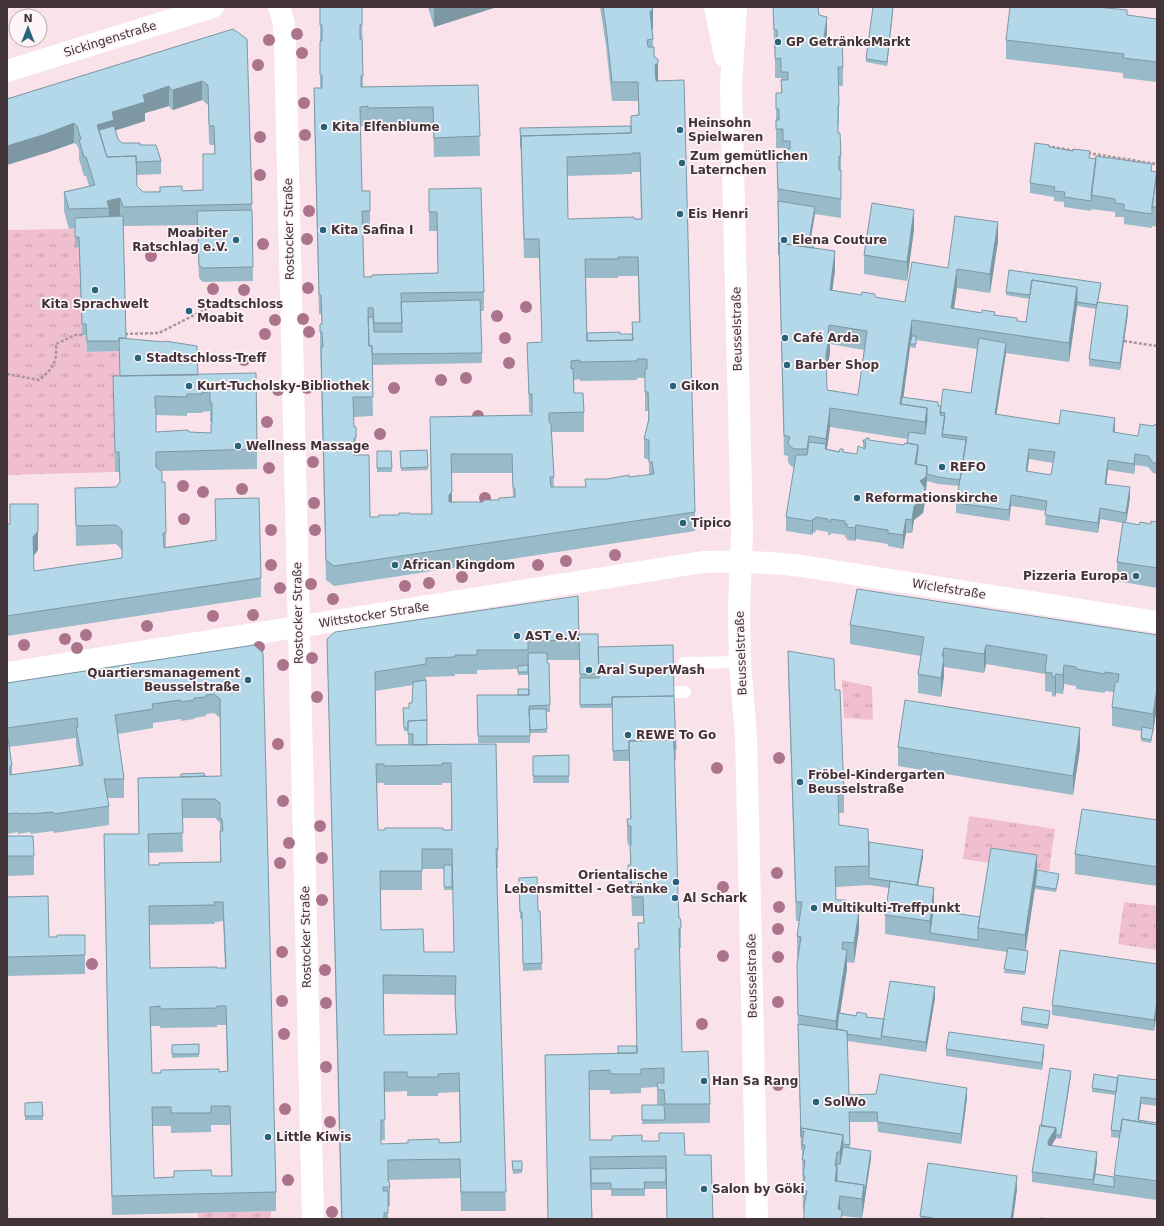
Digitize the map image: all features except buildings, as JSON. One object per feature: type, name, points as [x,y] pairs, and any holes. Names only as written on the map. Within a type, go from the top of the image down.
[{"type":"street","name":"Sickingenstraße","points":[[7,71],[213,7]]},
{"type":"street","name":"Rostocker Straße","points":[[279,7],[284,24],[285,38],[313,1219]]},
{"type":"street","name":"Beusselstraße","points":[[715,7],[732,86]]},
{"type":"street","name":"Beusselstraße","points":[[736,7],[732,86],[742,532],[739,609],[740,662],[746,737],[757,1219]]},
{"type":"street","name":"Wittstocker Straße","points":[[7,673],[703,562],[741,562]]},
{"type":"street","name":"Wiclefstraße","points":[[741,562],[782,563],[1157,622]]},
{"type":"lane","points":[[684,663],[740,662]]},
{"type":"path","points":[[1040,145],[1079,151]]},
{"type":"path","points":[[1087,153],[1157,164]]},
{"type":"path","points":[[125,334],[159,333],[220,302],[258,300]]},
{"type":"path","points":[[7,374],[39,380],[50,371],[56,357],[56,344],[75,335],[82,335]]},
{"type":"path","points":[[1124,341],[1157,346]]},
{"type":"path","points":[[7,1208],[7,1219]]},
{"type":"green space","points":[[75,229],[76,248],[79,247],[87,352],[119,351],[120,396],[113,396],[115,472],[7,475],[7,230]]},
{"type":"green space","points":[[842,680],[872,687],[873,720],[844,718]]},
{"type":"green space","points":[[969,816],[1055,829],[1049,871],[963,859]]},
{"type":"green space","points":[[1124,902],[1157,906],[1157,950],[1118,944]]},
{"type":"green space","points":[[271,1211],[271,1219],[198,1219],[198,1213]]},
{"type":"place","name":"GP GetränkeMarkt","points":[[778,42]]},
{"type":"place","name":"Kita Elfenblume","points":[[324,127]]},
{"type":"place","name":"Heinsohn Spielwaren","points":[[680,130]]},
{"type":"place","name":"Zum gemütlichen Laternchen","points":[[682,163]]},
{"type":"place","name":"Eis Henri","points":[[680,214]]},
{"type":"place","name":"Kita Safina I","points":[[323,230]]},
{"type":"place","name":"Moabiter Ratschlag e.V.","points":[[236,240]]},
{"type":"place","name":"Elena Couture","points":[[784,240]]},
{"type":"place","name":"Kita Sprachwelt","points":[[95,290]]},
{"type":"place","name":"Stadtschloss Moabit","points":[[189,311]]},
{"type":"place","name":"Café Arda","points":[[785,338]]},
{"type":"place","name":"Stadtschloss-Treff","points":[[138,358]]},
{"type":"place","name":"Barber Shop","points":[[787,365]]},
{"type":"place","name":"Kurt-Tucholsky-Bibliothek","points":[[189,386]]},
{"type":"place","name":"Gikon","points":[[673,386]]},
{"type":"place","name":"Wellness Massage","points":[[238,446]]},
{"type":"place","name":"REFO","points":[[942,467]]},
{"type":"place","name":"Reformationskirche","points":[[857,498]]},
{"type":"place","name":"Tipico","points":[[683,523]]},
{"type":"place","name":"African Kingdom","points":[[395,565]]},
{"type":"place","name":"Pizzeria Europa","points":[[1136,576]]},
{"type":"place","name":"AST e.V.","points":[[517,636]]},
{"type":"place","name":"Aral SuperWash","points":[[589,670]]},
{"type":"place","name":"Quartiersmanagement Beusselstraße","points":[[248,680]]},
{"type":"place","name":"REWE To Go","points":[[628,735]]},
{"type":"place","name":"Fröbel-Kindergarten Beusselstraße","points":[[800,782]]},
{"type":"place","name":"Orientalische Lebensmittel - Getränke","points":[[676,882]]},
{"type":"place","name":"Al Schark","points":[[675,898]]},
{"type":"place","name":"Multikulti-Treffpunkt","points":[[814,908]]},
{"type":"place","name":"Han Sa Rang","points":[[704,1081]]},
{"type":"place","name":"SolWo","points":[[816,1102]]},
{"type":"place","name":"Little Kiwis","points":[[268,1137]]},
{"type":"place","name":"Salon by Göki","points":[[704,1189]]}]
